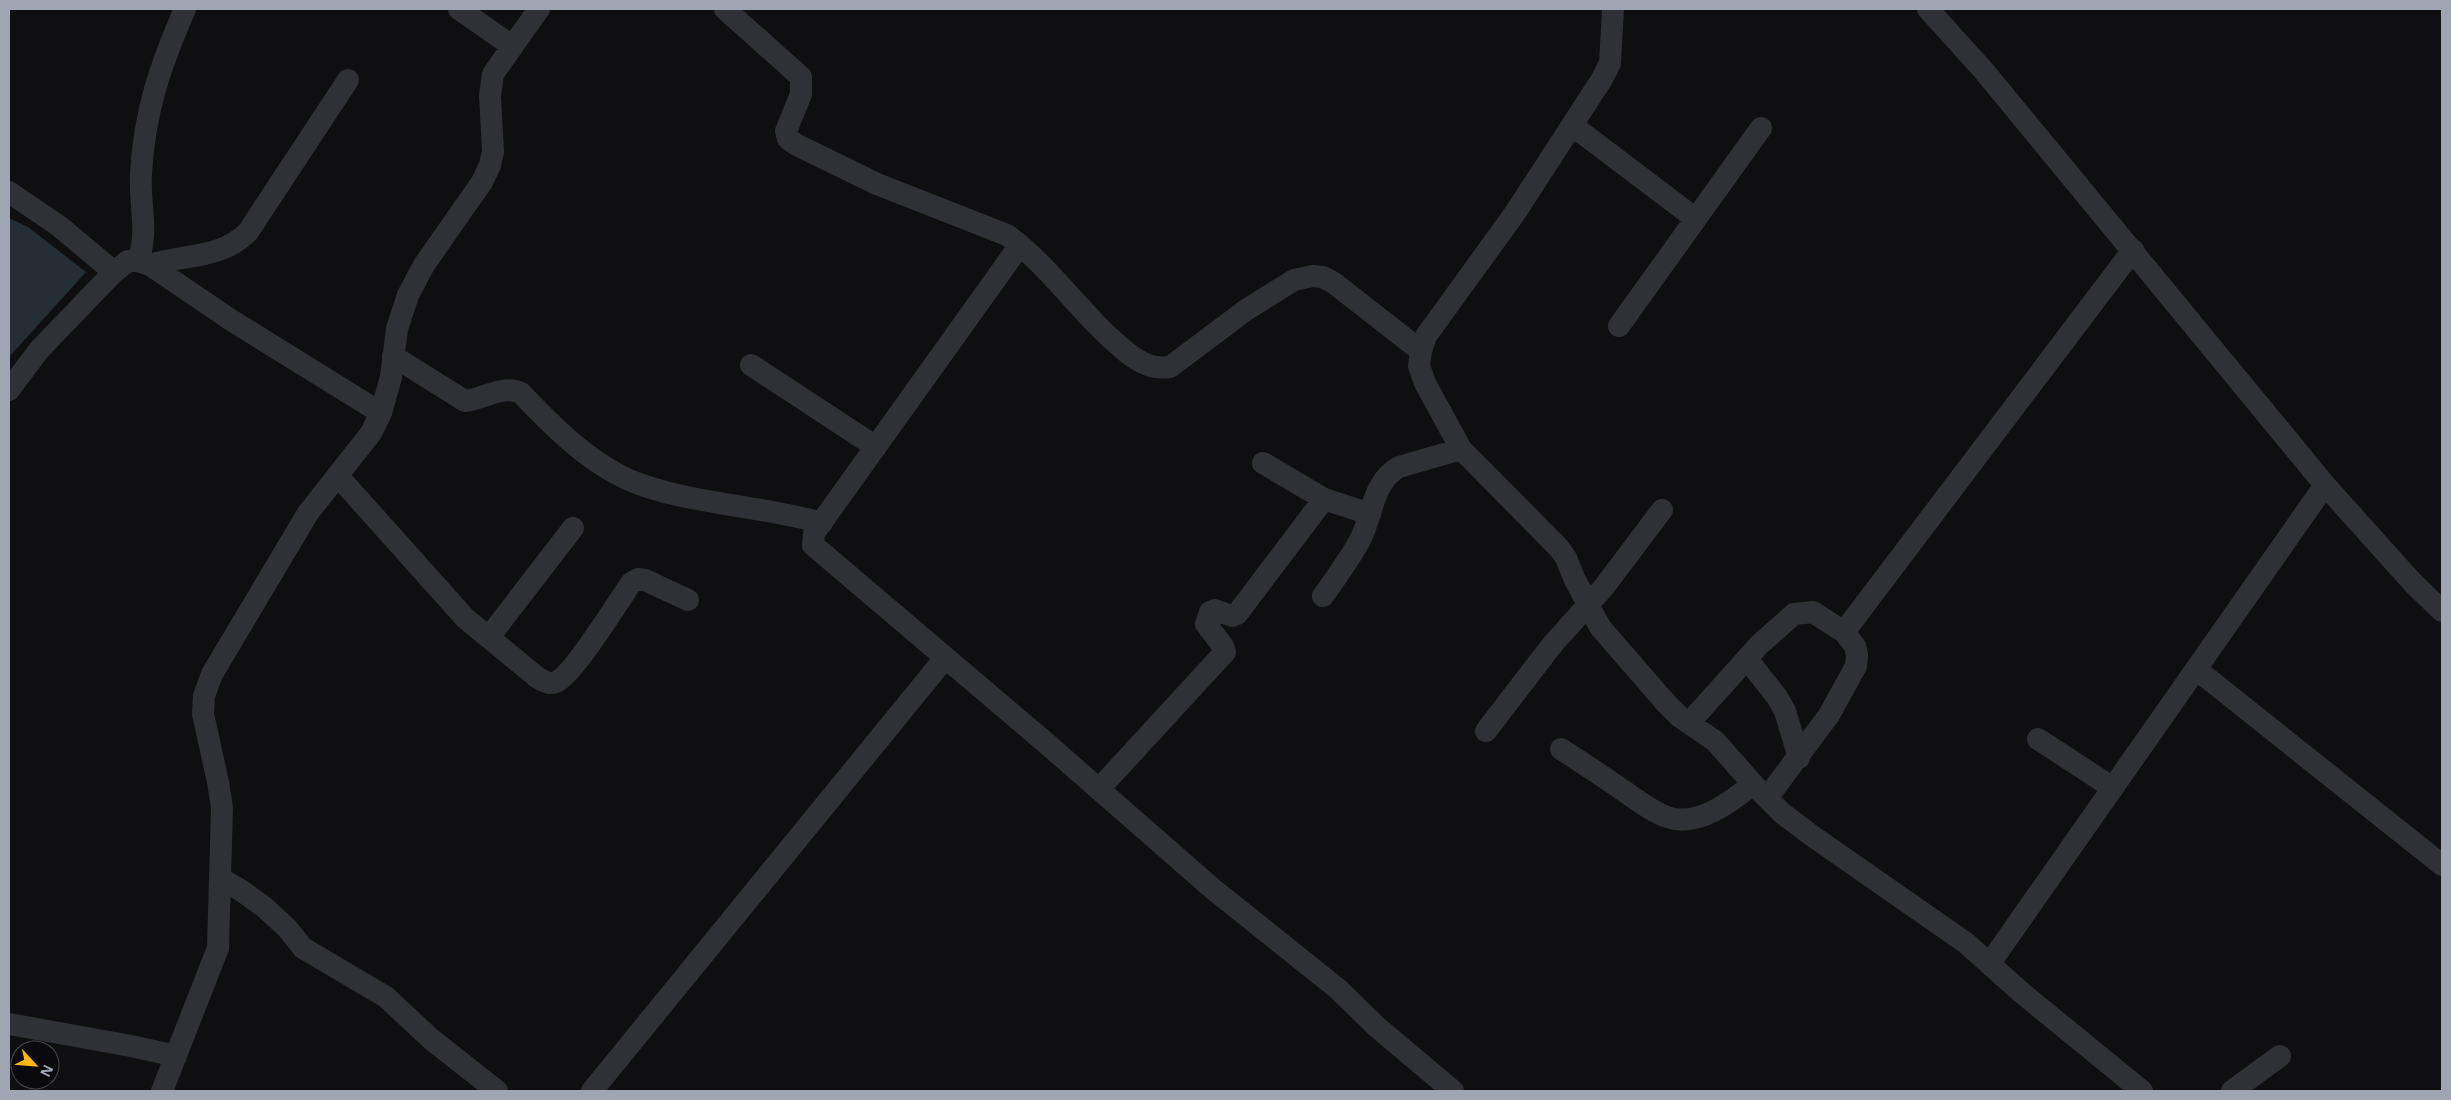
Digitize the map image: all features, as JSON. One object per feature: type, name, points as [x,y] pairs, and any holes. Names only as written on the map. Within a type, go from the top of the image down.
[{"type":"street","points":[[144,263],[141,175],[146,120],[162,60],[185,9]]},
{"type":"street","points":[[459,9],[512,46]]},
{"type":"street","points":[[162,1091],[218,948],[222,808],[203,714],[204,696],[212,674],[308,513],[371,433],[381,413],[394,356],[397,329],[408,294],[424,265],[482,182],[490,166],[493,152],[490,96],[492,74],[539,9]]},
{"type":"street","points":[[725,9],[801,77],[801,94],[786,131],[788,139],[797,146],[877,184],[1007,235],[1020,244],[1077,306],[1118,345],[1147,365],[1160,368],[1170,367],[1181,361],[1246,310],[1294,280],[1313,276],[1323,277],[1334,283],[1420,351]]},
{"type":"street","points":[[1613,9],[1610,63],[1573,126],[1515,214],[1426,336],[1420,351],[1419,366],[1425,383],[1461,450],[1559,548],[1566,558],[1600,627],[1665,702],[1689,723],[1715,741],[1760,791],[1811,835],[1942,924],[1990,963],[2022,993],[2142,1091]]},
{"type":"street","points":[[1928,9],[1984,72],[2133,250],[2226,368],[2413,584],[2442,611]]},
{"type":"street","points":[[9,390],[39,350],[114,272],[128,261],[144,263],[170,259],[223,250],[237,243],[248,232],[348,80]]},
{"type":"street","points":[[1573,126],[1696,219]]},
{"type":"street","points":[[1619,326],[1761,128]]},
{"type":"street","points":[[9,192],[59,226],[114,272]]},
{"type":"street","points":[[1020,244],[814,533],[813,545],[1220,895],[1338,989],[1377,1027],[1453,1091]]},
{"type":"street","points":[[1844,632],[2133,250]]},
{"type":"street","points":[[144,263],[231,320],[381,413]]},
{"type":"street","points":[[394,356],[465,401],[506,390],[513,389],[521,393],[569,440],[609,469],[641,485],[698,499],[804,518],[822,524]]},
{"type":"street","points":[[751,365],[876,447]]},
{"type":"street","points":[[1323,596],[1347,563],[1361,538],[1381,482],[1390,472],[1399,467],[1461,450]]},
{"type":"street","points":[[1263,463],[1324,499],[1370,514]]},
{"type":"street","points":[[338,476],[441,593],[489,637],[538,678],[548,683],[556,683],[588,647],[631,583],[638,579],[644,580],[688,600]]},
{"type":"street","points":[[1990,963],[2326,485]]},
{"type":"street","points":[[1099,789],[1225,652],[1223,646],[1206,624],[1206,618],[1210,612],[1215,610],[1232,616],[1237,614],[1324,499]]},
{"type":"street","points":[[1486,731],[1552,645],[1604,587],[1662,510]]},
{"type":"street","points":[[489,637],[573,528]]},
{"type":"street","points":[[1561,749],[1647,807],[1668,818],[1682,819],[1719,809],[1760,791],[1799,758],[1829,715],[1856,666],[1857,655],[1855,646],[1844,632],[1813,612],[1794,614],[1760,644],[1689,723]]},
{"type":"street","points":[[592,1091],[944,658]]},
{"type":"street","points":[[1748,659],[1785,711],[1799,758]]},
{"type":"street","points":[[2196,669],[2442,864]]},
{"type":"street","points":[[2038,739],[2113,788]]},
{"type":"street","points":[[220,878],[264,907],[287,928],[303,948],[386,997],[431,1039],[497,1091]]},
{"type":"street","points":[[9,1024],[122,1044],[176,1056]]},
{"type":"street","points":[[2232,1091],[2280,1056]]},
{"type":"shaded area","points":[[9,218],[28,227],[86,272],[9,357]]}]
